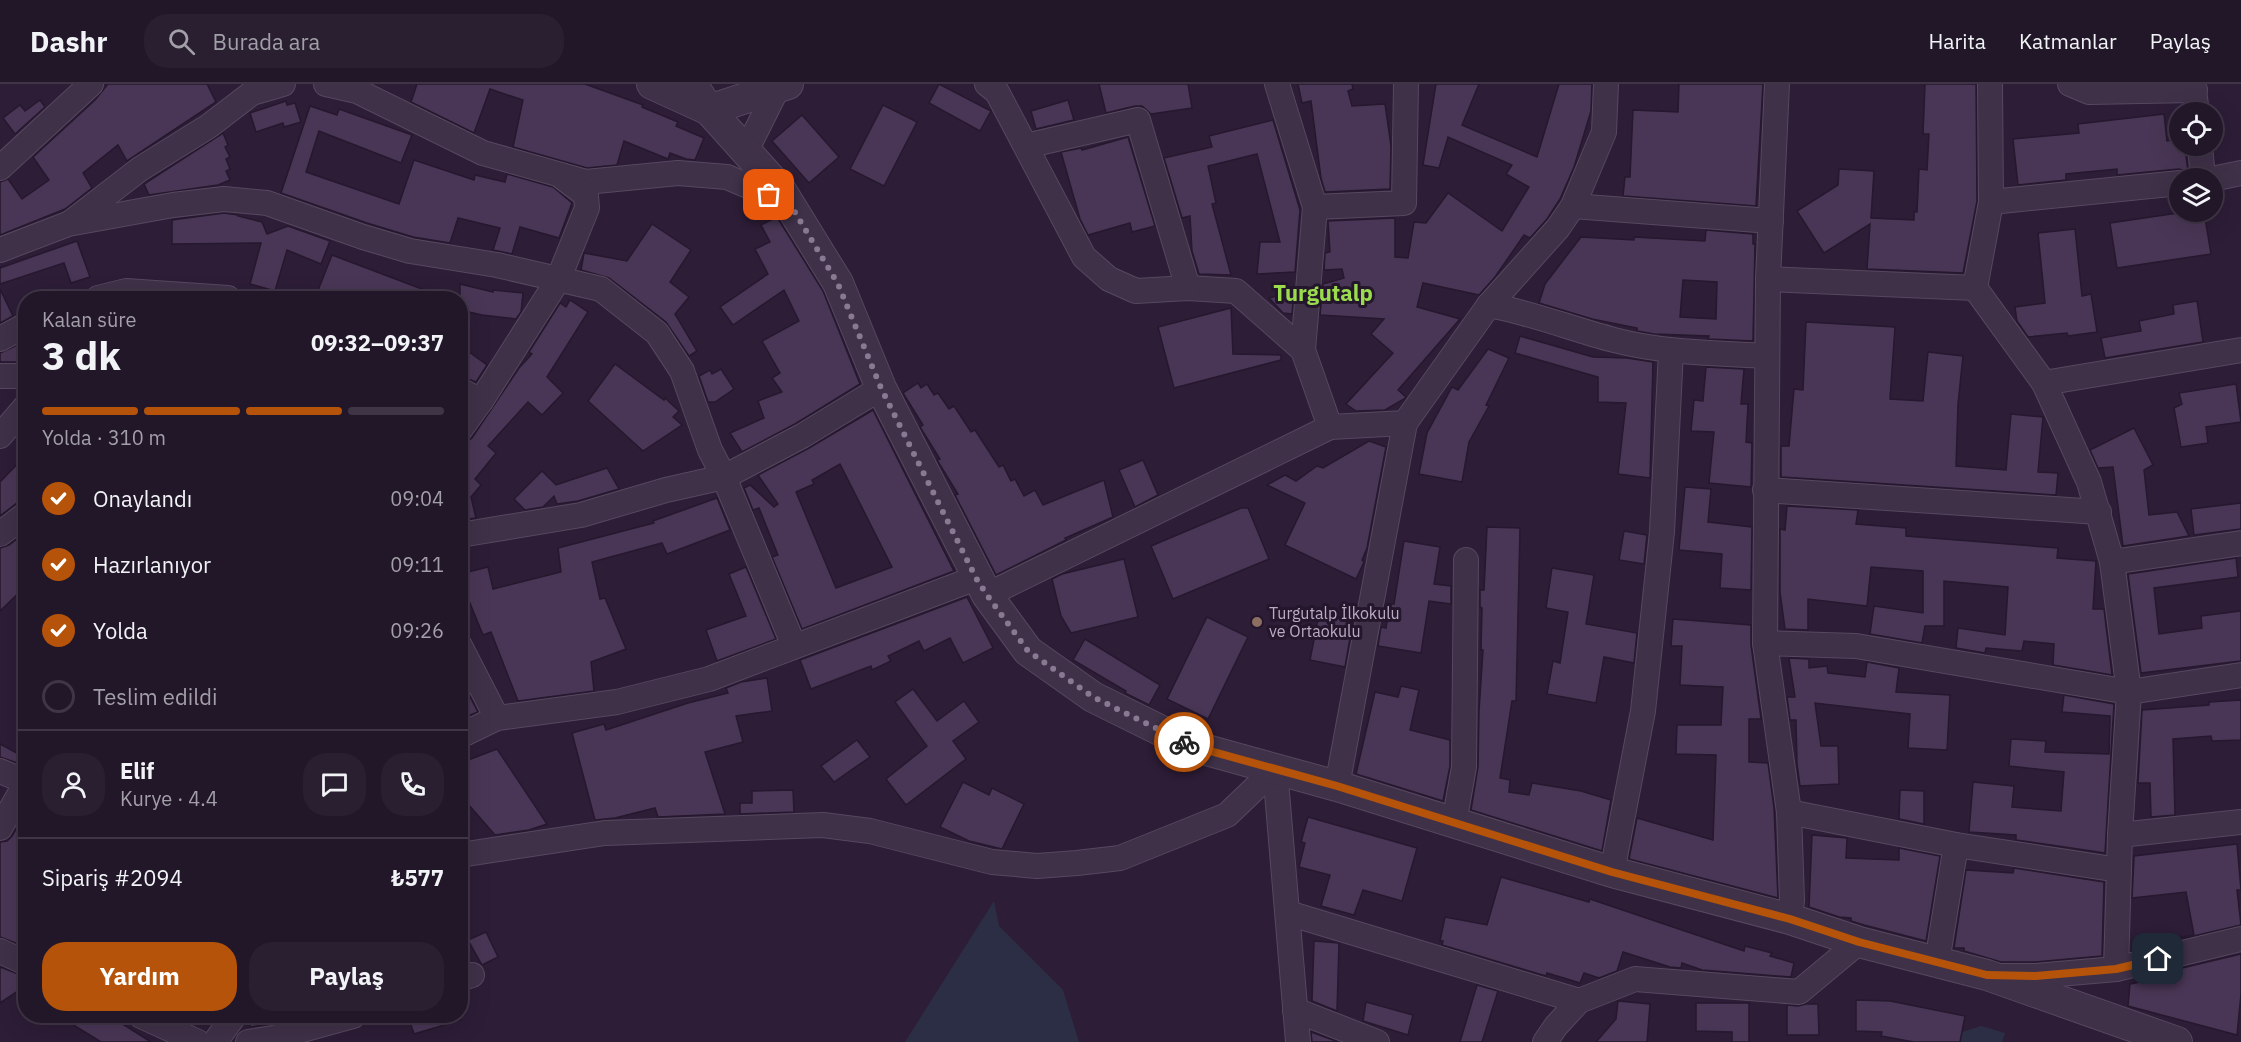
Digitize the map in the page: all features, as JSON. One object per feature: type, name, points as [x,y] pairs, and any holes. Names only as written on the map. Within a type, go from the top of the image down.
[{"type":"street","points":[[0,168],[91,84]]},
{"type":"street","points":[[68,224],[140,170],[210,126],[252,93],[283,84]]},
{"type":"street","points":[[326,84],[357,91],[483,153],[586,182],[678,173],[728,177],[790,204]]},
{"type":"street","points":[[652,84],[709,110],[781,85]]},
{"type":"street","points":[[692,84],[709,110],[780,189],[838,284],[881,388],[982,586],[1028,651],[1093,697],[1192,746],[1337,786],[1612,872],[1790,919],[1859,942],[1987,975],[2177,1042]]},
{"type":"street","points":[[987,84],[997,92],[1084,257],[1109,279],[1136,291],[1188,288],[1236,291],[1303,350]]},
{"type":"street","points":[[1277,84],[1315,207],[1303,350],[1330,427]]},
{"type":"street","points":[[1315,207],[1404,203],[1406,84]]},
{"type":"street","points":[[1337,786],[1406,423],[1489,305],[1558,228],[1573,206],[1604,132],[1606,84]]},
{"type":"street","points":[[1777,84],[1766,356],[1766,643],[1789,812],[1792,900],[1790,919]]},
{"type":"street","points":[[1990,84],[1990,202],[1975,288],[2044,383],[2090,482],[2112,562],[2129,692],[2120,836],[2116,969]]},
{"type":"street","points":[[2070,84],[2090,92],[2195,95]]},
{"type":"street","points":[[746,151],[781,85]]},
{"type":"street","points":[[1026,146],[1138,120],[1188,288]]},
{"type":"street","points":[[2223,177],[2241,173]]},
{"type":"street","points":[[471,396],[558,280],[587,208],[586,195],[558,174]]},
{"type":"street","points":[[1990,202],[2169,184]]},
{"type":"street","points":[[0,250],[68,224],[224,199],[267,203],[410,251],[497,265],[601,289],[657,333],[682,371],[710,450],[724,477],[794,646]]},
{"type":"street","points":[[1573,206],[1771,221]]},
{"type":"street","points":[[1768,279],[1975,288]]},
{"type":"street","points":[[1489,305],[1518,310],[1615,340],[1671,351],[1766,356]]},
{"type":"street","points":[[0,339],[18,329]]},
{"type":"street","points":[[2044,383],[2241,350]]},
{"type":"street","points":[[1612,872],[1643,711],[1662,532],[1671,351]]},
{"type":"street","points":[[0,376],[18,376]]},
{"type":"street","points":[[468,535],[581,515],[666,490],[724,477],[802,436],[881,388]]},
{"type":"street","points":[[0,436],[18,415]]},
{"type":"street","points":[[468,732],[497,718],[617,702],[709,679],[794,646],[982,586],[1330,427],[1406,423]]},
{"type":"street","points":[[1766,490],[2099,512]]},
{"type":"street","points":[[0,534],[18,520]]},
{"type":"street","points":[[2112,562],[2241,543]]},
{"type":"street","points":[[1454,823],[1464,767],[1466,560]]},
{"type":"street","points":[[1766,643],[1856,646],[2129,692],[2241,675]]},
{"type":"street","points":[[468,662],[497,718]]},
{"type":"street","points":[[468,853],[605,833],[823,825],[870,831],[992,862],[1036,866],[1077,863],[1120,858],[1227,815],[1275,769]]},
{"type":"street","points":[[1275,769],[1298,1042]]},
{"type":"street","points":[[0,771],[18,779]]},
{"type":"street","points":[[0,828],[18,796]]},
{"type":"street","points":[[1789,812],[1956,845],[2119,870]]},
{"type":"street","points":[[2120,836],[2241,822]]},
{"type":"street","points":[[1937,962],[1956,845]]},
{"type":"street","points":[[1288,913],[1579,1001]]},
{"type":"street","points":[[1987,975],[2036,976],[2116,969],[2241,939]]},
{"type":"street","points":[[1545,1042],[1579,1001],[1635,979],[1799,992],[1859,942]]},
{"type":"street","points":[[0,951],[18,959]]},
{"type":"street","points":[[1295,1010],[1377,1042]]},
{"type":"street","points":[[156,1023],[198,1042]]},
{"type":"street","points":[[215,1042],[229,1023]]},
{"type":"street","points":[[248,1042],[273,1038],[328,1023]]},
{"type":"shaded area","points":[[994,901],[999,926],[1063,990],[1079,1042],[905,1042]]},
{"type":"shaded area","points":[[1981,1026],[2005,1033],[2002,1042],[1932,1042]]},
{"type":"building","points":[[108,84],[207,84],[216,102],[127,161],[118,145],[83,173],[92,188],[65,209],[0,235],[0,182],[8,179],[22,199],[49,180],[33,157],[95,100]]},
{"type":"building","points":[[417,84],[585,84],[643,105],[642,107],[678,122],[676,126],[704,138],[695,160],[670,153],[668,159],[624,141],[617,165],[587,168],[513,147],[523,100],[490,89],[474,133],[411,102]]},
{"type":"building","points":[[939,84],[991,111],[980,131],[929,103]]},
{"type":"building","points":[[1099,84],[1188,84],[1192,108],[1151,114],[1142,106],[1135,106],[1106,113]]},
{"type":"building","points":[[1298,84],[1352,84],[1353,89],[1348,91],[1352,106],[1385,104],[1391,146],[1390,189],[1325,192],[1321,178],[1311,101],[1302,103]]},
{"type":"building","points":[[1436,84],[1479,84],[1462,125],[1537,157],[1559,84],[1592,84],[1591,111],[1574,167],[1560,199],[1547,219],[1530,238],[1524,235],[1495,277],[1479,295],[1423,283],[1417,307],[1460,319],[1398,390],[1406,397],[1404,399],[1385,410],[1356,411],[1346,404],[1393,353],[1371,334],[1384,319],[1320,315],[1323,284],[1344,278],[1342,269],[1324,270],[1325,253],[1330,252],[1328,221],[1395,218],[1395,257],[1408,258],[1414,222],[1426,223],[1448,193],[1502,231],[1529,187],[1506,174],[1512,165],[1448,137],[1439,168],[1423,165]]},
{"type":"building","points":[[1679,84],[1763,84],[1756,206],[1623,196],[1625,177],[1630,177],[1633,110],[1678,112]]},
{"type":"building","points":[[1925,84],[1976,84],[1977,201],[1963,273],[1867,269],[1870,224],[1824,253],[1797,211],[1838,185],[1839,169],[1874,171],[1871,218],[1914,220],[1914,212],[1917,212],[1919,169],[1927,170],[1929,134],[1923,134]]},
{"type":"building","points":[[40,100],[45,107],[15,134],[3,118],[20,105],[25,111]]},
{"type":"building","points":[[1068,100],[1074,120],[1036,129],[1031,111]]},
{"type":"building","points":[[286,101],[287,105],[295,103],[301,122],[284,127],[283,123],[256,132],[250,113]]},
{"type":"building","points":[[883,105],[917,122],[884,186],[850,169]]},
{"type":"building","points":[[310,106],[337,115],[339,109],[412,135],[401,163],[319,131],[306,172],[399,204],[414,160],[474,180],[475,175],[505,182],[507,174],[553,187],[572,203],[559,238],[520,227],[512,254],[493,250],[500,228],[458,218],[450,243],[413,237],[281,193]]},
{"type":"building","points":[[2164,114],[2167,141],[2169,141],[2169,156],[2186,156],[2188,168],[2169,168],[2169,170],[2117,175],[2117,169],[2066,174],[2066,180],[2018,185],[2013,139],[2079,133],[2078,124]]},
{"type":"building","points":[[802,115],[839,157],[809,183],[772,141]]},
{"type":"building","points":[[1273,120],[1300,210],[1295,272],[1257,274],[1260,242],[1280,242],[1257,154],[1208,166],[1216,203],[1212,204],[1231,275],[1199,274],[1192,251],[1190,216],[1182,218],[1164,158],[1212,147],[1209,136]]},
{"type":"building","points":[[223,133],[228,145],[225,147],[230,157],[226,159],[230,169],[226,171],[230,180],[218,185],[149,195],[144,184]]},
{"type":"building","points":[[1128,137],[1155,226],[1132,232],[1130,223],[1088,235],[1080,219],[1061,152],[1081,148],[1082,150]]},
{"type":"building","points":[[224,213],[262,222],[267,234],[288,226],[330,241],[321,264],[287,250],[275,291],[250,284],[261,243],[172,244],[172,220]]},
{"type":"building","points":[[2169,214],[2169,222],[2206,222],[2211,254],[2117,268],[2110,223]]},
{"type":"building","points":[[777,217],[823,291],[860,384],[795,424],[742,452],[730,433],[764,418],[758,401],[782,392],[772,378],[780,373],[762,341],[799,321],[784,290],[733,325],[720,307],[768,274],[755,249],[770,242],[761,225]]},
{"type":"building","points":[[652,224],[691,250],[670,282],[689,297],[675,314],[697,351],[689,356],[666,322],[609,278],[581,270],[584,253],[627,261]]},
{"type":"building","points":[[2075,229],[2082,296],[2091,294],[2097,332],[2068,336],[2067,333],[2028,337],[2017,321],[2015,307],[2045,303],[2038,233]]},
{"type":"building","points":[[1706,230],[1753,234],[1753,244],[1755,244],[1753,341],[1708,339],[1709,336],[1654,334],[1637,331],[1637,328],[1592,319],[1539,303],[1545,284],[1581,237],[1705,241]],"holes":[[[1683,280],[1717,282],[1716,319],[1680,317]]]},
{"type":"building","points":[[77,241],[90,277],[71,283],[64,263],[0,284],[0,268]]},
{"type":"building","points":[[332,255],[427,291],[318,291]]},
{"type":"building","points":[[460,284],[493,292],[493,290],[523,293],[521,312],[516,319],[468,312],[468,291],[460,291]]},
{"type":"building","points":[[0,289],[13,316],[0,323]]},
{"type":"building","points":[[1294,291],[1292,314],[1283,313],[1269,298]]},
{"type":"building","points":[[570,300],[588,312],[547,377],[563,393],[542,415],[528,402],[488,446],[496,453],[475,479],[481,485],[471,497],[476,518],[468,519],[468,441],[519,368],[532,354],[529,352],[560,303],[566,307]]},
{"type":"building","points":[[2197,301],[2203,342],[2105,358],[2101,338],[2141,331],[2139,321],[2174,314],[2173,305]]},
{"type":"building","points":[[1231,308],[1233,354],[1281,355],[1281,360],[1174,388],[1158,327]]},
{"type":"building","points":[[1806,322],[1895,327],[1890,399],[1923,401],[1928,352],[1963,356],[1958,404],[1956,466],[2006,470],[2011,414],[2043,417],[2038,472],[2058,473],[2056,495],[1781,477],[1781,446],[1789,446],[1794,389],[1803,390]]},
{"type":"building","points":[[1520,336],[1593,357],[1627,358],[1653,362],[1650,478],[1618,474],[1626,403],[1598,402],[1598,377],[1515,353]]},
{"type":"building","points":[[18,345],[18,362],[0,362],[0,353]]},
{"type":"building","points":[[1488,349],[1509,358],[1486,405],[1489,406],[1469,442],[1462,482],[1419,474],[1427,433],[1452,387],[1458,390]]},
{"type":"building","points":[[468,353],[487,365],[476,382],[468,379]]},
{"type":"building","points":[[615,364],[664,400],[665,398],[679,411],[673,417],[682,425],[643,451],[588,401]]},
{"type":"building","points":[[1706,367],[1744,369],[1741,404],[1748,404],[1746,442],[1752,443],[1751,487],[1709,483],[1714,432],[1691,431],[1694,400],[1703,401]]},
{"type":"building","points":[[721,369],[734,389],[715,402],[708,402],[699,376],[710,370],[712,374]]},
{"type":"building","points":[[918,383],[921,388],[927,384],[934,395],[938,393],[949,409],[954,406],[971,432],[975,430],[999,467],[1003,465],[1011,481],[1015,479],[1024,496],[1035,490],[1043,505],[1104,480],[1113,517],[1065,538],[1066,540],[996,575],[955,495],[958,494],[920,427],[923,425],[903,393]]},
{"type":"building","points":[[2236,384],[2241,422],[2206,427],[2208,443],[2181,447],[2174,408],[2182,404],[2179,393]]},
{"type":"building","points":[[873,410],[954,571],[802,629],[772,557],[778,555],[759,508],[753,510],[744,488],[750,485],[774,507],[778,504],[758,475]],"holes":[[[840,464],[892,567],[836,588],[796,492],[814,484],[812,480]]]},
{"type":"building","points":[[2134,428],[2153,465],[2144,470],[2149,515],[2177,512],[2189,536],[2123,546],[2113,467],[2098,468],[2090,450]]},
{"type":"building","points":[[1369,441],[1386,447],[1367,548],[1362,560],[1364,562],[1356,579],[1285,545],[1305,503],[1267,485],[1285,475],[1296,481],[1317,466],[1323,468]]},
{"type":"building","points":[[1143,460],[1158,495],[1135,507],[1119,470]]},
{"type":"building","points":[[18,463],[18,503],[0,516],[0,482]]},
{"type":"building","points":[[607,468],[619,489],[578,501],[557,504],[554,496],[543,507],[525,510],[514,499],[542,471],[556,485]]},
{"type":"building","points":[[1685,487],[1711,489],[1708,522],[1752,527],[1751,590],[1720,588],[1722,554],[1679,550]]},
{"type":"building","points":[[717,498],[730,530],[667,554],[662,543],[592,562],[600,599],[605,598],[626,649],[591,662],[594,691],[518,701],[491,632],[483,635],[468,598],[468,572],[488,567],[493,589],[561,572],[558,548],[654,523],[653,521]]},
{"type":"building","points":[[2241,503],[2241,529],[2194,535],[2191,509]]},
{"type":"building","points":[[1787,506],[1858,510],[1856,524],[1906,528],[1906,536],[2058,548],[2057,558],[2096,561],[2093,609],[2104,609],[2112,675],[2053,665],[2054,644],[2024,641],[2022,651],[1986,648],[1985,653],[1956,648],[1958,628],[2005,635],[2008,587],[1944,581],[1944,626],[1925,626],[1922,643],[1870,634],[1874,606],[1923,613],[1923,571],[1871,567],[1867,606],[1808,599],[1808,630],[1785,629],[1780,592],[1780,529],[1785,530]]},
{"type":"building","points":[[1241,508],[1248,508],[1269,559],[1173,599],[1151,546]]},
{"type":"building","points":[[1487,527],[1520,528],[1516,701],[1512,701],[1500,778],[1510,780],[1509,792],[1529,795],[1532,783],[1581,791],[1611,800],[1602,851],[1471,810],[1478,767],[1483,650],[1481,650],[1480,590],[1484,590]]},
{"type":"building","points":[[1624,531],[1647,535],[1644,564],[1619,560]]},
{"type":"building","points":[[18,538],[18,594],[0,611],[0,548]]},
{"type":"building","points":[[1404,541],[1440,547],[1434,584],[1451,586],[1451,604],[1429,601],[1421,653],[1378,646],[1381,627],[1386,628],[1390,604],[1394,604]]},
{"type":"building","points":[[2236,558],[2238,577],[2154,588],[2159,634],[2202,628],[2201,616],[2241,611],[2241,661],[2141,673],[2128,574]]},
{"type":"building","points":[[1124,559],[1138,617],[1071,633],[1061,616],[1052,579],[1062,574]]},
{"type":"building","points":[[746,567],[776,639],[717,661],[706,630],[746,616],[729,574]]},
{"type":"building","points":[[1552,568],[1594,575],[1586,624],[1637,633],[1634,663],[1604,657],[1596,703],[1547,694],[1553,661],[1560,663],[1568,612],[1546,608]]},
{"type":"building","points":[[967,597],[993,648],[963,663],[950,638],[924,651],[919,641],[888,656],[891,661],[872,670],[871,666],[811,689],[800,660]]},
{"type":"building","points":[[1319,614],[1353,621],[1345,667],[1310,660]]},
{"type":"building","points":[[1207,617],[1248,637],[1208,719],[1167,699]]},
{"type":"building","points":[[1673,619],[1751,625],[1751,645],[1761,719],[1749,719],[1749,762],[1768,763],[1774,808],[1778,898],[1629,859],[1637,818],[1713,840],[1716,755],[1676,754],[1677,725],[1721,725],[1723,687],[1680,685],[1682,646],[1671,646]]},
{"type":"building","points":[[1085,639],[1160,685],[1149,705],[1125,693],[1126,691],[1073,660]]},
{"type":"building","points":[[1789,658],[1809,659],[1809,668],[1827,666],[1828,673],[1865,677],[1867,662],[1899,668],[1896,692],[1950,695],[1947,750],[1908,748],[1910,714],[1815,703],[1821,746],[1838,746],[1839,784],[1800,786],[1796,720],[1790,720],[1787,697],[1795,697]]},
{"type":"building","points":[[767,678],[772,711],[736,716],[743,742],[705,752],[725,814],[658,817],[655,808],[615,818],[595,820],[572,733],[604,724],[606,730],[688,703],[728,693],[726,688],[741,682]]},
{"type":"building","points":[[1401,686],[1419,690],[1410,730],[1450,740],[1450,766],[1443,801],[1356,774],[1375,692],[1398,697]]},
{"type":"building","points":[[913,689],[937,721],[964,701],[979,722],[953,741],[966,759],[906,805],[886,779],[927,746],[895,702]]},
{"type":"building","points":[[468,693],[478,712],[468,716]]},
{"type":"building","points":[[2064,695],[2114,704],[2105,853],[2016,840],[2016,835],[1969,832],[1973,782],[2014,786],[2012,807],[2061,811],[2064,772],[2009,766],[2011,739],[2046,741],[2045,752],[2109,754],[2110,716],[2062,712]]},
{"type":"building","points":[[2241,700],[2241,740],[2212,741],[2211,736],[2173,739],[2175,815],[2151,817],[2150,783],[2138,783],[2142,710]]},
{"type":"building","points":[[857,740],[870,757],[834,782],[821,766]]},
{"type":"building","points":[[0,744],[18,754],[18,763],[0,757]]},
{"type":"building","points":[[497,749],[547,824],[529,830],[495,835],[468,804],[468,760]]},
{"type":"building","points":[[963,782],[989,795],[992,788],[1024,804],[1002,849],[969,841],[940,827]]},
{"type":"building","points":[[793,790],[794,812],[740,814],[740,803],[752,803],[752,791]]},
{"type":"building","points":[[1900,790],[1924,791],[1924,824],[1899,819]]},
{"type":"building","points":[[1308,817],[1417,848],[1402,901],[1363,890],[1354,915],[1321,906],[1330,875],[1299,867],[1305,843],[1301,842]]},
{"type":"building","points":[[18,826],[18,944],[0,937],[0,842],[7,841]]},
{"type":"building","points":[[1812,835],[1847,838],[1846,858],[1899,860],[1899,848],[1940,856],[1926,941],[1864,925],[1851,921],[1851,918],[1839,917],[1809,907]]},
{"type":"building","points":[[2237,844],[2241,890],[2237,890],[2241,925],[2172,941],[2172,939],[2194,935],[2186,892],[2132,898],[2134,856]]},
{"type":"building","points":[[2014,868],[2104,882],[2102,956],[2035,962],[2001,962],[1964,951],[1964,948],[1954,948],[1966,870],[2013,873]]},
{"type":"building","points":[[1501,877],[1589,902],[1590,899],[1744,951],[1745,946],[1772,953],[1770,956],[1794,963],[1791,977],[1702,970],[1682,963],[1681,968],[1670,967],[1623,952],[1617,971],[1599,978],[1584,973],[1580,983],[1547,973],[1546,976],[1442,945],[1443,941],[1440,941],[1445,917],[1487,925]]},
{"type":"building","points":[[486,932],[498,957],[482,965],[468,940]]},
{"type":"building","points":[[1314,941],[1339,943],[1337,1011],[1312,1001]]},
{"type":"building","points":[[2241,954],[2241,994],[2237,1035],[2128,1006],[2130,984],[2180,974],[2178,969]]},
{"type":"building","points":[[0,967],[18,974],[18,991],[0,1003]]},
{"type":"building","points":[[1477,985],[1498,991],[1482,1042],[1460,1042]]},
{"type":"building","points":[[1856,1000],[1890,1001],[1965,1016],[1960,1042],[1914,1042],[1881,1036],[1882,1032],[1856,1031]]},
{"type":"building","points":[[1618,1001],[1650,1004],[1647,1042],[1596,1042],[1616,1019]]},
{"type":"building","points":[[1366,1002],[1413,1015],[1408,1035],[1363,1021]]},
{"type":"building","points":[[1696,1003],[1749,1003],[1749,1042],[1732,1042],[1732,1032],[1696,1031]]},
{"type":"building","points":[[1818,1004],[1819,1035],[1787,1035],[1787,1005]]},
{"type":"building","points":[[70,1023],[121,1023],[151,1042],[101,1042]]},
{"type":"building","points":[[246,1023],[270,1023],[252,1027]]},
{"type":"building","points":[[410,1023],[451,1023],[414,1034]]},
{"type":"building","points":[[1311,1032],[1336,1041],[1336,1042],[1312,1042]]},
{"type":"way so far","points":[[769,195],[790,204],[838,284],[881,388],[976,578],[1028,651],[1093,697],[1184,742]]},
{"type":"place","name":"Turgutalp İlkokulu ve Ortaokulu","points":[[1257,622]]},
{"type":"district","name":"Turgutalp","points":[[1323,292]]},
{"type":"route","points":[[1184,742],[1337,786],[1612,872],[1790,919],[1859,942],[1987,975],[2036,976],[2116,969],[2158,959]]}]
